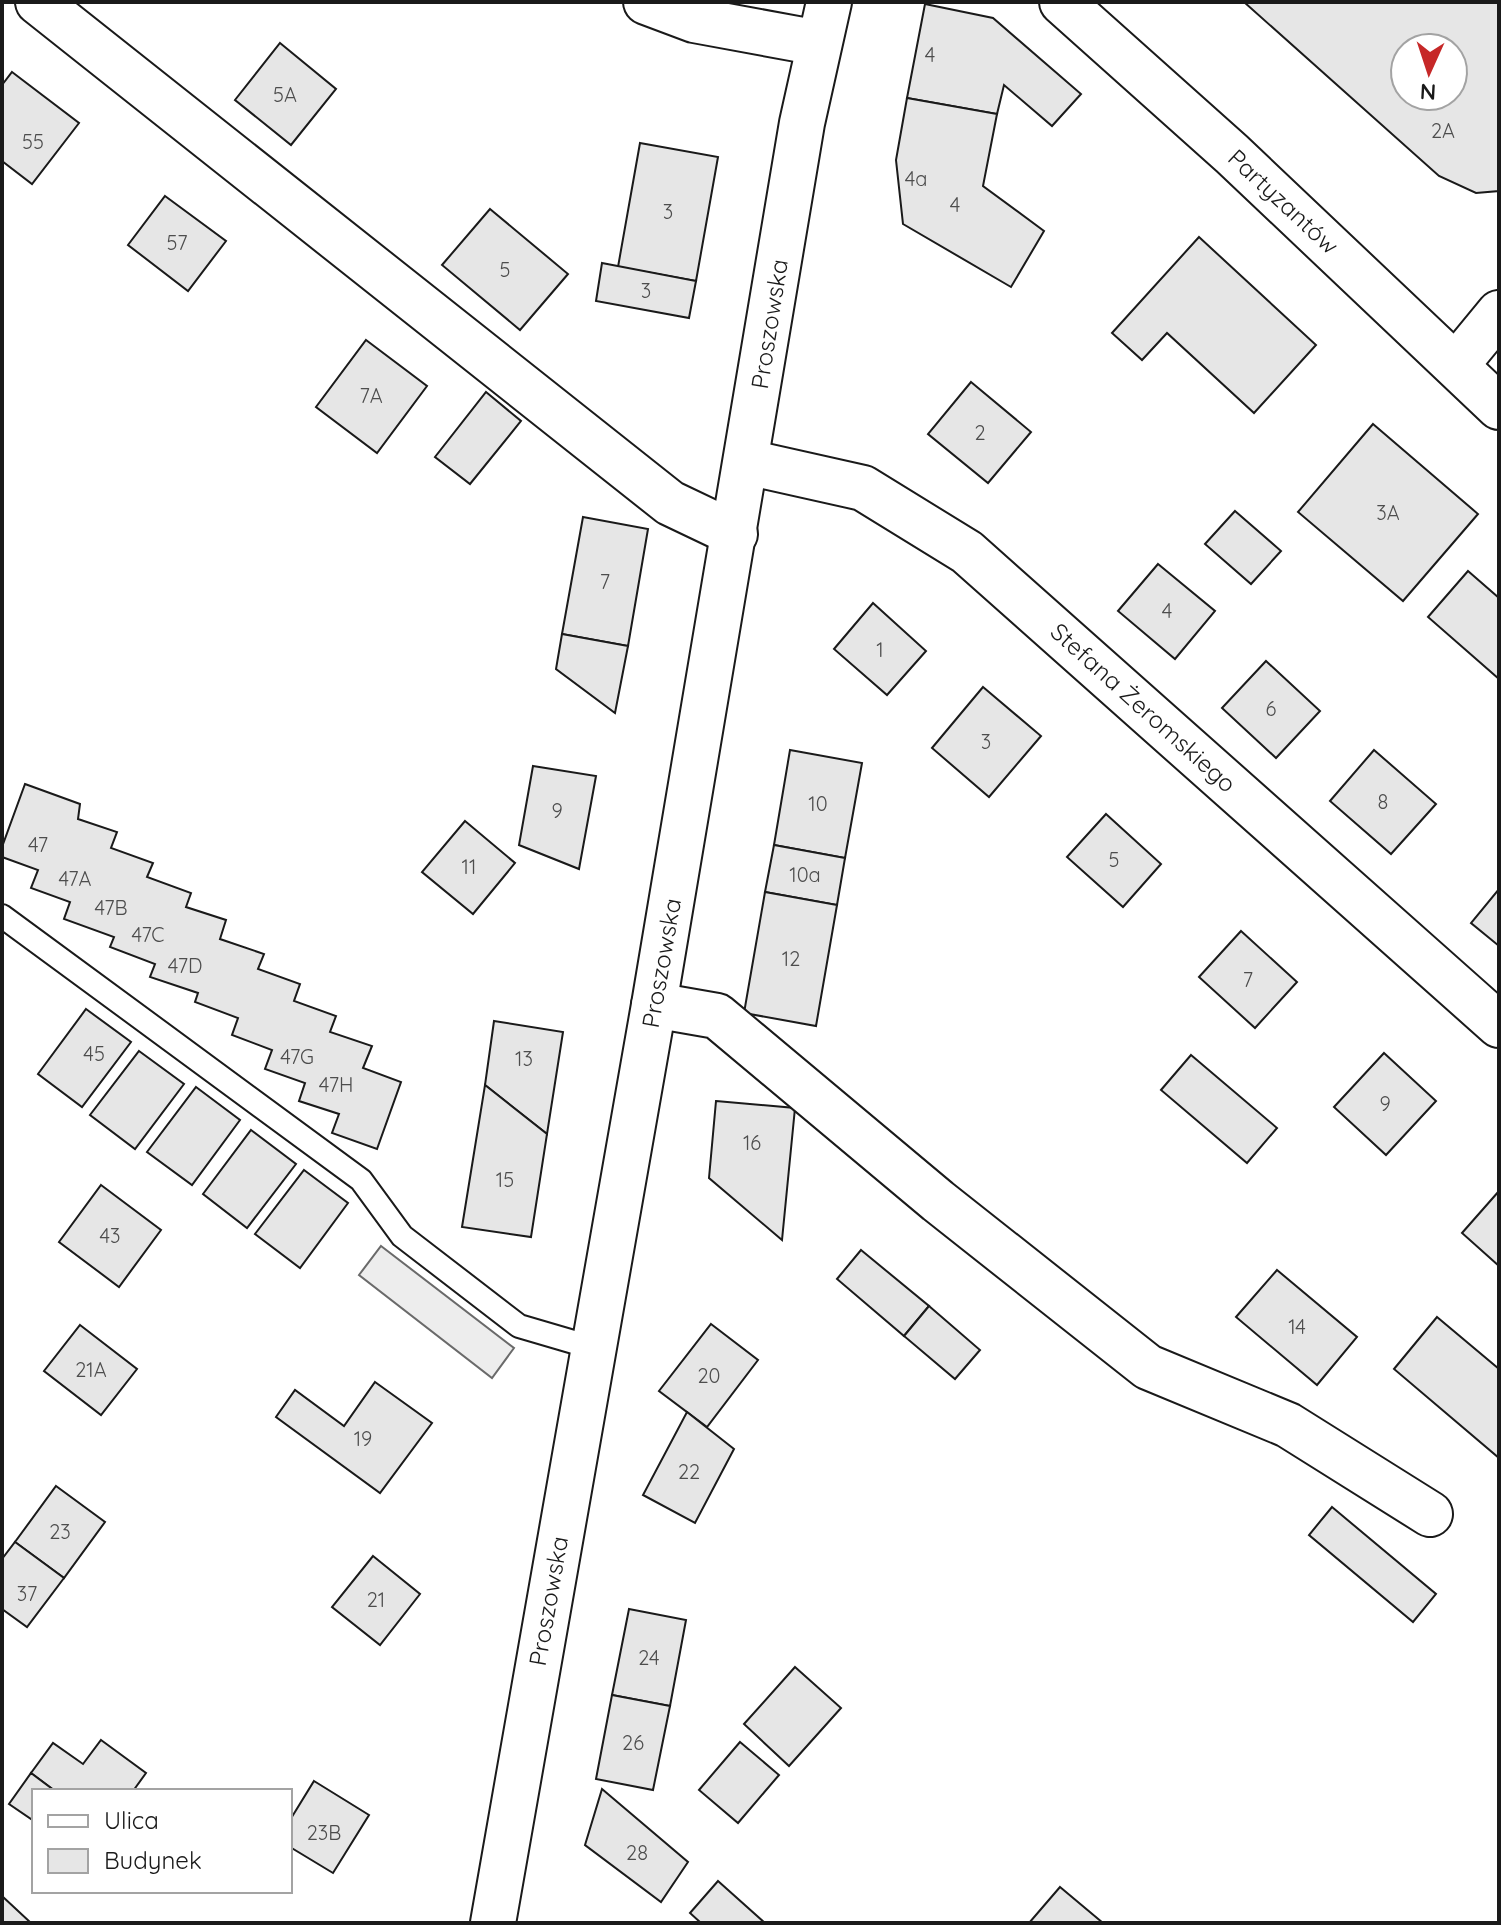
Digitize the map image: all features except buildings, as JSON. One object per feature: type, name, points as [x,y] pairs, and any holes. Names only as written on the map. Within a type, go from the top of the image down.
[{"type":"street","points":[[38,2],[670,503],[735,534]]},
{"type":"street","points":[[646,2],[694,20],[824,22]]},
{"type":"street","name":"Partyzantów","points":[[1062,2],[1457,364],[1499,407]]},
{"type":"street","name":"Proszowska","points":[[493,1923],[735,534],[802,123],[824,22]]},
{"type":"street","points":[[1457,364],[1499,313]]},
{"type":"street","name":"Stefana Żeromskiego","points":[[747,462],[863,488],[967,552],[1499,1025]]},
{"type":"street","points":[[654,1005],[717,1016],[938,1201],[1148,1367],[1288,1425],[1430,1514]]},
{"type":"lane","points":[[2,916],[361,1180],[402,1236],[519,1326],[594,1348]]},
{"type":"shaded area","points":[[381,1246],[514,1348],[492,1378],[359,1275]]}]
